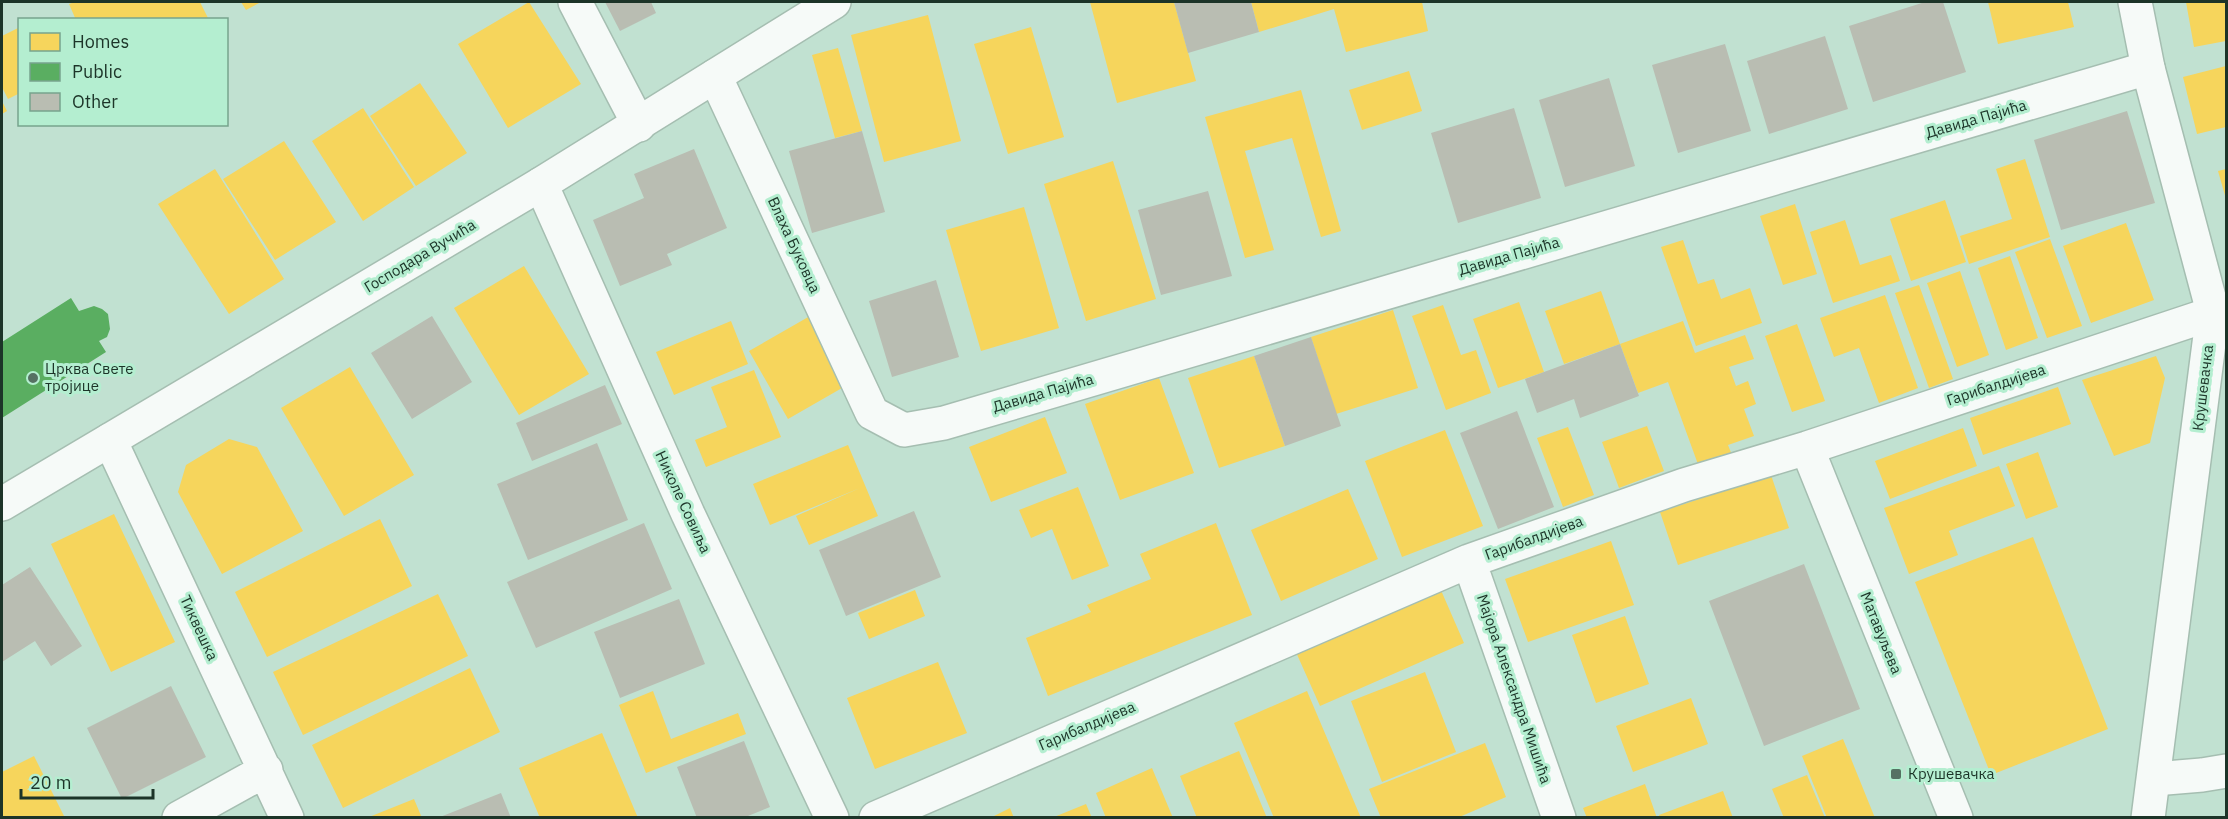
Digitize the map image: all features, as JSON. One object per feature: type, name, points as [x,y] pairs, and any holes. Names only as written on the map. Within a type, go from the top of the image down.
[{"type":"street","points":[[575,2],[639,125]]},
{"type":"street","name":"Господара Вучића","points":[[2,504],[639,125],[834,2]]},
{"type":"street","name":"Крушевачка","points":[[2135,2],[2148,68],[2220,311],[2148,818]]},
{"type":"street","name":"Давида Пајића","points":[[872,414],[904,430],[944,423],[2148,68]]},
{"type":"street","name":"Влаха Буковца","points":[[715,76],[872,414]]},
{"type":"street","name":"Николе Совиља","points":[[541,184],[688,514],[832,818]]},
{"type":"street","name":"Гарибалдијева","points":[[876,818],[1469,561],[1684,485],[1807,448],[2220,311]]},
{"type":"street","name":"Тиквешка","points":[[110,440],[287,818]]},
{"type":"street","name":"Матавуљева","points":[[1807,448],[1956,818]]},
{"type":"street","name":"Мајора Александра Мишића","points":[[1469,561],[1559,818]]},
{"type":"street","points":[[179,818],[266,770]]},
{"type":"street","points":[[2154,779],[2226,771]]},
{"type":"building: Homes","points":[[75,2],[200,2],[208,18],[75,18],[69,4]]},
{"type":"building: Homes","points":[[241,2],[261,2],[246,10]]},
{"type":"building: Homes","points":[[529,2],[581,84],[508,128],[458,44]]},
{"type":"building: Homes","points":[[1090,2],[1174,2],[1196,81],[1117,103]]},
{"type":"building: Homes","points":[[1251,2],[1422,2],[1428,31],[1346,52],[1334,9],[1259,32]]},
{"type":"building: Homes","points":[[1988,2],[2068,2],[2074,27],[1998,44]]},
{"type":"building: Homes","points":[[2186,2],[2226,2],[2226,41],[2194,47]]},
{"type":"building: Homes","points":[[928,15],[961,141],[884,162],[851,35]]},
{"type":"building: Homes","points":[[1031,27],[1064,137],[1008,154],[974,44]]},
{"type":"building: Homes","points":[[18,28],[18,94],[8,99],[2,87],[2,36]]},
{"type":"building: Homes","points":[[838,48],[862,131],[835,138],[812,55]]},
{"type":"building: Homes","points":[[2226,66],[2226,127],[2197,134],[2183,77]]},
{"type":"building: Homes","points":[[1409,71],[1422,111],[1362,130],[1349,90]]},
{"type":"building: Homes","points":[[420,83],[467,153],[416,186],[370,116]]},
{"type":"building: Homes","points":[[1301,90],[1341,231],[1321,237],[1292,138],[1245,151],[1274,250],[1245,258],[1205,117]]},
{"type":"building: Homes","points":[[2,101],[7,111],[2,114]]},
{"type":"building: Homes","points":[[363,108],[414,187],[363,221],[312,141]]},
{"type":"building: Homes","points":[[284,141],[336,222],[275,260],[223,179]]},
{"type":"building: Homes","points":[[2025,159],[2050,237],[1969,264],[1960,236],[2012,219],[1996,169]]},
{"type":"building: Homes","points":[[1113,161],[1156,299],[1086,321],[1044,184]]},
{"type":"building: Homes","points":[[215,169],[284,279],[229,314],[158,204]]},
{"type":"building: Homes","points":[[2226,169],[2226,199],[2218,171]]},
{"type":"building: Homes","points":[[1945,200],[1966,262],[1911,281],[1890,219]]},
{"type":"building: Homes","points":[[1795,204],[1817,274],[1783,285],[1760,216]]},
{"type":"building: Homes","points":[[1024,207],[1059,328],[981,351],[946,230]]},
{"type":"building: Homes","points":[[1845,220],[1860,265],[1891,255],[1900,281],[1833,303],[1810,232]]},
{"type":"building: Homes","points":[[2126,223],[2154,300],[2091,323],[2063,246]]},
{"type":"building: Homes","points":[[2050,239],[2082,326],[2047,338],[2015,252]]},
{"type":"building: Homes","points":[[1683,240],[1698,284],[1714,279],[1721,299],[1750,288],[1762,323],[1696,346],[1661,247]]},
{"type":"building: Homes","points":[[2010,256],[2038,338],[2006,350],[1978,268]]},
{"type":"building: Homes","points":[[524,266],[589,374],[519,415],[454,308]]},
{"type":"building: Homes","points":[[1960,271],[1989,355],[1957,367],[1927,283]]},
{"type":"building: Homes","points":[[1919,285],[1953,379],[1929,388],[1895,293]]},
{"type":"building: Homes","points":[[1601,291],[1620,344],[1564,364],[1545,311]]},
{"type":"building: Homes","points":[[1885,295],[1918,388],[1879,403],[1859,348],[1834,357],[1820,318]]},
{"type":"building: Homes","points":[[1519,302],[1544,372],[1498,388],[1473,319]]},
{"type":"building: Homes","points":[[1443,305],[1461,355],[1476,350],[1491,393],[1446,410],[1412,316]]},
{"type":"building: Homes","points":[[1393,310],[1418,388],[1336,414],[1311,337]]},
{"type":"building: Homes","points":[[810,316],[849,384],[788,419],[749,351]]},
{"type":"building: Homes","points":[[731,321],[748,364],[674,395],[656,352]]},
{"type":"building: Homes","points":[[1683,321],[1695,353],[1745,335],[1754,359],[1729,367],[1736,386],[1748,381],[1756,404],[1744,409],[1754,436],[1728,445],[1732,455],[1699,467],[1668,382],[1638,393],[1620,344]]},
{"type":"building: Homes","points":[[1797,324],[1825,401],[1792,412],[1765,336]]},
{"type":"building: Homes","points":[[1254,356],[1285,446],[1219,468],[1188,378]]},
{"type":"building: Homes","points":[[2156,356],[2165,378],[2150,443],[2114,456],[2082,380]]},
{"type":"building: Homes","points":[[350,367],[414,475],[344,516],[281,408]]},
{"type":"building: Homes","points":[[754,370],[781,437],[706,467],[695,440],[727,427],[711,387]]},
{"type":"building: Homes","points":[[1159,378],[1194,473],[1120,500],[1085,404]]},
{"type":"building: Homes","points":[[2058,387],[2071,424],[1983,455],[1970,418]]},
{"type":"building: Homes","points":[[1045,417],[1067,473],[991,502],[969,447]]},
{"type":"building: Homes","points":[[1647,426],[1664,471],[1619,488],[1602,442]]},
{"type":"building: Homes","points":[[1568,427],[1594,495],[1563,507],[1537,438]]},
{"type":"building: Homes","points":[[1963,428],[1977,466],[1890,499],[1875,461]]},
{"type":"building: Homes","points":[[1445,430],[1483,526],[1402,557],[1365,461]]},
{"type":"building: Homes","points":[[229,439],[257,447],[303,531],[222,574],[178,492],[186,465]]},
{"type":"building: Homes","points":[[848,445],[878,516],[809,545],[796,516],[860,488],[770,525],[753,484]]},
{"type":"building: Homes","points":[[2038,452],[2058,507],[2026,519],[2006,464]]},
{"type":"building: Homes","points":[[1999,466],[2015,506],[1949,531],[1958,555],[1909,574],[1884,508]]},
{"type":"building: Homes","points":[[1771,475],[1789,528],[1678,565],[1660,512]]},
{"type":"building: Homes","points":[[1078,487],[1109,566],[1072,580],[1052,529],[1031,538],[1019,510]]},
{"type":"building: Homes","points":[[1348,489],[1378,559],[1281,601],[1251,530]]},
{"type":"building: Homes","points":[[114,514],[175,642],[111,672],[51,544]]},
{"type":"building: Homes","points":[[380,519],[412,586],[267,657],[235,592]]},
{"type":"building: Homes","points":[[1216,523],[1252,615],[1048,696],[1026,638],[1091,612],[1087,605],[1151,579],[1140,554]]},
{"type":"building: Homes","points":[[2033,537],[2108,729],[1991,775],[1915,582]]},
{"type":"building: Homes","points":[[1611,541],[1634,605],[1528,642],[1505,579]]},
{"type":"building: Homes","points":[[1440,588],[1464,643],[1320,706],[1295,650]]},
{"type":"building: Homes","points":[[915,590],[925,616],[869,639],[858,613]]},
{"type":"building: Homes","points":[[438,594],[468,656],[303,735],[273,672]]},
{"type":"building: Homes","points":[[1625,616],[1649,684],[1596,703],[1572,635]]},
{"type":"building: Homes","points":[[938,662],[967,733],[875,769],[847,698]]},
{"type":"building: Homes","points":[[470,668],[500,732],[343,808],[312,745]]},
{"type":"building: Homes","points":[[1425,672],[1456,752],[1382,782],[1351,701]]},
{"type":"building: Homes","points":[[653,691],[671,739],[738,713],[746,734],[646,773],[619,705]]},
{"type":"building: Homes","points":[[1307,691],[1361,818],[1274,818],[1234,723]]},
{"type":"building: Homes","points":[[1691,698],[1708,744],[1633,772],[1616,726]]},
{"type":"building: Homes","points":[[602,733],[638,818],[540,818],[519,768]]},
{"type":"building: Homes","points":[[1843,739],[1875,818],[1827,818],[1802,756]]},
{"type":"building: Homes","points":[[1485,743],[1506,797],[1457,818],[1381,818],[1369,789]]},
{"type":"building: Homes","points":[[1239,751],[1267,818],[1197,818],[1180,776]]},
{"type":"building: Homes","points":[[34,756],[65,818],[2,818],[2,772]]},
{"type":"building: Homes","points":[[1152,768],[1173,818],[1106,818],[1096,793]]},
{"type":"building: Homes","points":[[1807,775],[1825,818],[1784,818],[1772,789]]},
{"type":"building: Homes","points":[[1645,784],[1657,818],[1587,818],[1583,808]]},
{"type":"building: Homes","points":[[1723,791],[1733,818],[1660,818],[1659,815]]},
{"type":"building: Homes","points":[[414,799],[422,818],[369,818],[369,817]]},
{"type":"building: Homes","points":[[1086,804],[1092,818],[1054,818],[1054,817]]},
{"type":"building: Homes","points":[[1010,808],[1014,818],[990,818]]},
{"type":"building: Public","name":"Црква Свете тројице","points":[[71,298],[79,311],[94,306],[108,314],[110,329],[107,337],[99,341],[106,352],[2,418],[2,342]]},
{"type":"building: Other","points":[[605,2],[651,2],[656,13],[620,31]]},
{"type":"building: Other","points":[[1174,2],[1251,2],[1259,32],[1188,53]]},
{"type":"building: Other","points":[[1925,2],[1943,2],[1966,72],[1873,102],[1849,26]]},
{"type":"building: Other","points":[[1825,36],[1848,109],[1769,134],[1747,61]]},
{"type":"building: Other","points":[[1725,44],[1751,131],[1678,153],[1652,65]]},
{"type":"building: Other","points":[[1609,78],[1635,166],[1565,187],[1539,100]]},
{"type":"building: Other","points":[[1514,108],[1541,198],[1458,223],[1431,133]]},
{"type":"building: Other","points":[[2127,111],[2155,203],[2061,230],[2034,140]]},
{"type":"building: Other","points":[[862,131],[885,212],[812,233],[789,151]]},
{"type":"building: Other","points":[[694,149],[727,228],[667,254],[672,265],[620,286],[593,220],[644,198],[634,174]]},
{"type":"building: Other","points":[[1208,191],[1232,276],[1161,295],[1138,210]]},
{"type":"building: Other","points":[[936,280],[959,357],[892,377],[869,301]]},
{"type":"building: Other","points":[[432,316],[472,382],[412,419],[371,353]]},
{"type":"building: Other","points":[[1311,337],[1341,426],[1285,446],[1254,356]]},
{"type":"building: Other","points":[[1620,344],[1639,396],[1580,418],[1574,399],[1537,413],[1525,379]]},
{"type":"building: Other","points":[[605,385],[622,424],[532,461],[516,423]]},
{"type":"building: Other","points":[[1517,411],[1554,507],[1498,529],[1460,433]]},
{"type":"building: Other","points":[[597,443],[628,520],[528,560],[497,484]]},
{"type":"building: Other","points":[[914,511],[941,577],[846,616],[819,550]]},
{"type":"building: Other","points":[[644,523],[672,589],[536,648],[507,582]]},
{"type":"building: Other","points":[[1804,564],[1860,709],[1764,746],[1709,601]]},
{"type":"building: Other","points":[[30,567],[82,646],[51,666],[35,641],[2,662],[2,585]]},
{"type":"building: Other","points":[[679,599],[705,664],[620,698],[594,632]]},
{"type":"building: Other","points":[[171,686],[206,757],[122,799],[87,728]]},
{"type":"building: Other","points":[[744,741],[770,807],[743,818],[697,818],[677,767]]},
{"type":"building: Other","points":[[501,793],[511,818],[440,818],[440,817]]},
{"type":"place","name":"Црква Свете тројице","points":[[33,378]]},
{"type":"place","name":"Крушевачка","points":[[1896,774]]}]
